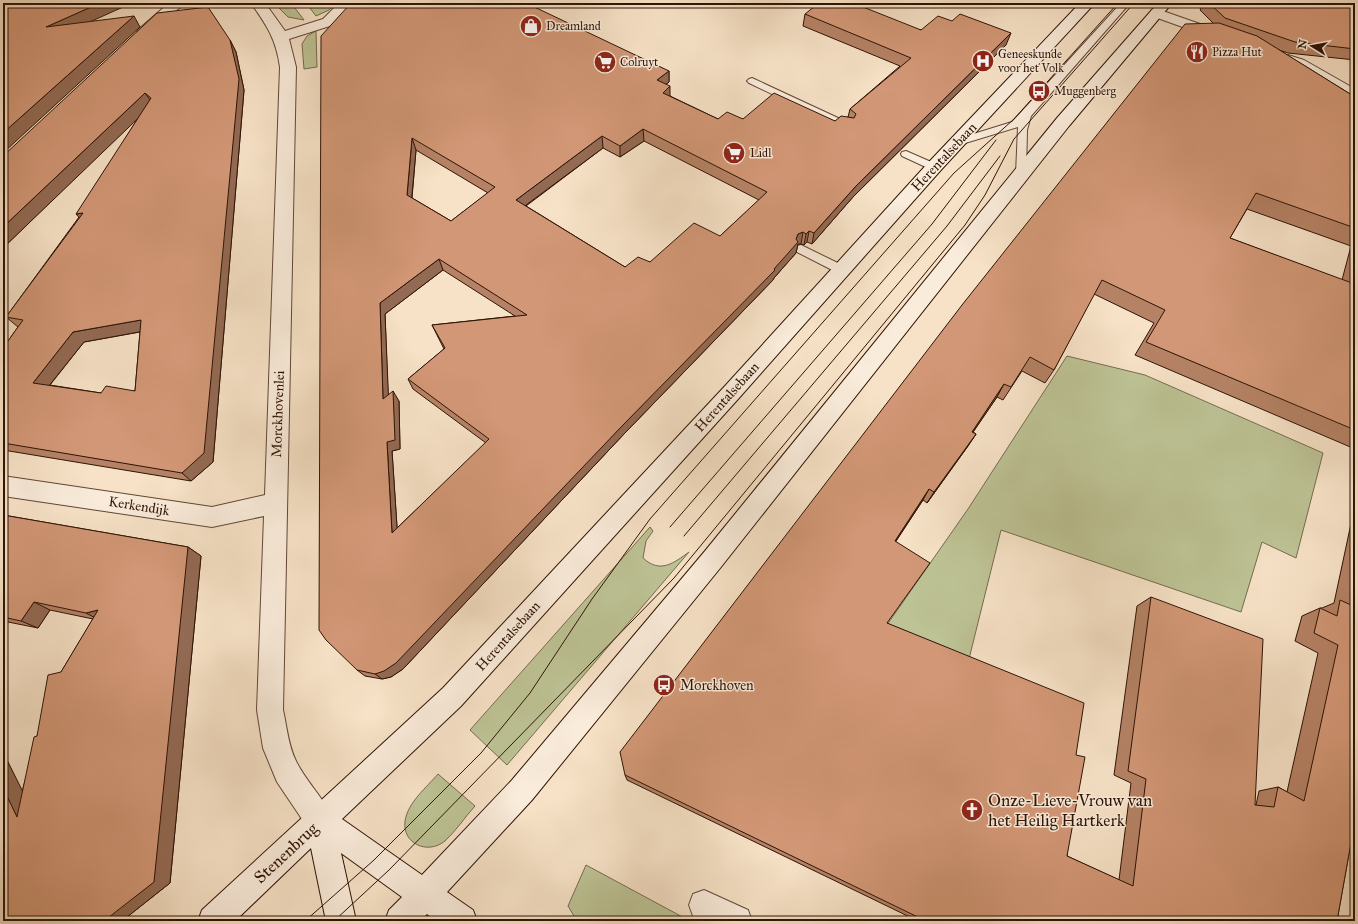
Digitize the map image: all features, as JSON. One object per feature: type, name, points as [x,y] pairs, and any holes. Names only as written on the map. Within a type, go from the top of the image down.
[{"type":"main road","points":[[136,41],[170,8],[180,3]]},
{"type":"main road","name":"Morckhovenlei","points":[[258,3],[268,15],[281,37],[288,67],[283,273],[274,503],[270,710],[277,748],[287,772],[320,821]]},
{"type":"main road","points":[[281,37],[328,22],[347,3]]},
{"type":"main road","name":"Herentalsebaan","points":[[359,786],[452,697],[842,270],[934,167],[1088,3]]},
{"type":"main road","points":[[400,921],[511,803],[713,559],[1062,122],[1161,8],[1232,40]]},
{"type":"main road","points":[[1276,55],[1299,63],[1351,90]]},
{"type":"main road","name":"Kerkendijk","points":[[3,486],[212,517],[274,503]]},
{"type":"main road","name":"Stenenbrug","points":[[213,921],[359,786]]},
{"type":"main road","points":[[320,821],[462,921]]},
{"type":"main road","points":[[320,821],[341,921]]},
{"type":"main road","points":[[704,904],[737,921]]},
{"type":"lane","points":[[958,142],[1016,124],[1026,115],[1126,3]]},
{"type":"lane","points":[[752,81],[847,126]]},
{"type":"lane","points":[[1021,174],[1022,130],[1026,115]]},
{"type":"lane","points":[[906,154],[934,167]]},
{"type":"lane","points":[[801,249],[842,270]]},
{"type":"green space","points":[[274,3],[291,3],[304,20],[288,17]]},
{"type":"green space","points":[[306,3],[336,3],[329,10],[316,16]]},
{"type":"green space","points":[[316,31],[317,67],[304,69],[302,44],[307,36]]},
{"type":"green space","points":[[1067,356],[1145,375],[1323,453],[1296,558],[1262,542],[1241,612],[1001,530],[967,667],[882,632],[968,509]]},
{"type":"green space","points":[[650,527],[653,531],[646,541],[643,558],[649,563],[661,566],[667,565],[678,560],[689,552],[507,765],[470,730]]},
{"type":"green space","points":[[438,774],[475,806],[445,841],[431,847],[424,847],[412,841],[408,836],[405,829],[405,821],[414,801]]},
{"type":"green space","points":[[586,865],[690,921],[577,921],[568,906]]},
{"type":"building","points":[[3,3],[100,3],[46,27],[134,16],[3,133]]},
{"type":"building","points":[[351,3],[526,3],[669,71],[657,80],[670,86],[663,93],[718,119],[727,112],[743,119],[774,93],[835,121],[841,116],[854,118],[856,114],[850,109],[911,58],[805,14],[819,3],[853,3],[921,30],[938,16],[952,21],[960,14],[1011,33],[856,186],[814,233],[809,231],[806,234],[803,232],[798,234],[796,239],[798,242],[774,269],[775,270],[623,425],[396,663],[384,671],[375,674],[357,670],[326,640],[319,630],[321,36]],"holes":[[[643,129],[767,192],[720,236],[694,223],[650,262],[638,257],[625,267],[516,200],[602,136],[620,146]],[[412,138],[495,187],[451,221],[407,195]],[[439,259],[527,315],[432,325],[445,348],[408,379],[489,439],[392,533],[387,442],[395,440],[393,391],[383,399],[380,303]]]},
{"type":"building","points":[[1209,3],[1355,3],[1355,49],[1295,42],[1225,18]]},
{"type":"building","points":[[208,7],[230,40],[239,79],[204,453],[182,473],[3,443],[3,348],[23,320],[6,317],[83,213],[76,214],[151,98],[145,93],[3,227],[3,156],[157,13]],"holes":[[[141,320],[135,391],[106,386],[101,393],[33,383],[73,332]]]},
{"type":"building","points":[[1219,23],[1257,36],[1355,97],[1355,228],[1256,193],[1230,238],[1352,283],[1355,271],[1355,430],[1146,342],[1165,310],[1102,280],[1054,370],[1030,357],[1011,387],[1004,384],[972,432],[976,434],[934,492],[929,489],[895,541],[930,563],[887,623],[1084,703],[1076,755],[1085,757],[1067,856],[1133,886],[1146,779],[1128,771],[1151,597],[1263,639],[1255,805],[1274,807],[1278,787],[1304,801],[1338,645],[1314,633],[1320,608],[1337,616],[1340,600],[1351,605],[1355,584],[1355,820],[1337,921],[926,921],[625,775],[620,752],[962,305],[1185,24]]},
{"type":"building","points":[[3,515],[188,547],[154,882],[104,921],[3,921],[3,788],[17,817],[34,737],[37,736],[48,675],[61,672],[98,610],[86,613],[34,602],[21,621],[3,617]]},
{"type":"tram line","points":[[305,921],[374,860],[481,753],[530,693],[592,599],[650,519],[954,173],[1014,119],[1118,3]]},
{"type":"tram line","points":[[334,921],[389,870],[674,578],[965,225],[985,195],[1014,139],[1134,3]]},
{"type":"tram line","points":[[670,527],[932,224],[996,140]]},
{"type":"tram line","points":[[684,536],[947,226],[1000,156]]},
{"type":"place","name":"Dreamland","points":[[531,26]]},
{"type":"place","name":"Pizza Hut","points":[[1197,52]]},
{"type":"place","name":"Geneeskunde voor het Volk","points":[[983,61]]},
{"type":"place","name":"Colruyt","points":[[605,62]]},
{"type":"place","name":"Muggenberg","points":[[1039,91]]},
{"type":"place","name":"Lidl","points":[[734,153]]},
{"type":"place","name":"Morckhoven","points":[[664,685]]},
{"type":"place","name":"Onze-Lieve-Vrouw van het Heilig Hartkerk","points":[[972,810]]}]
